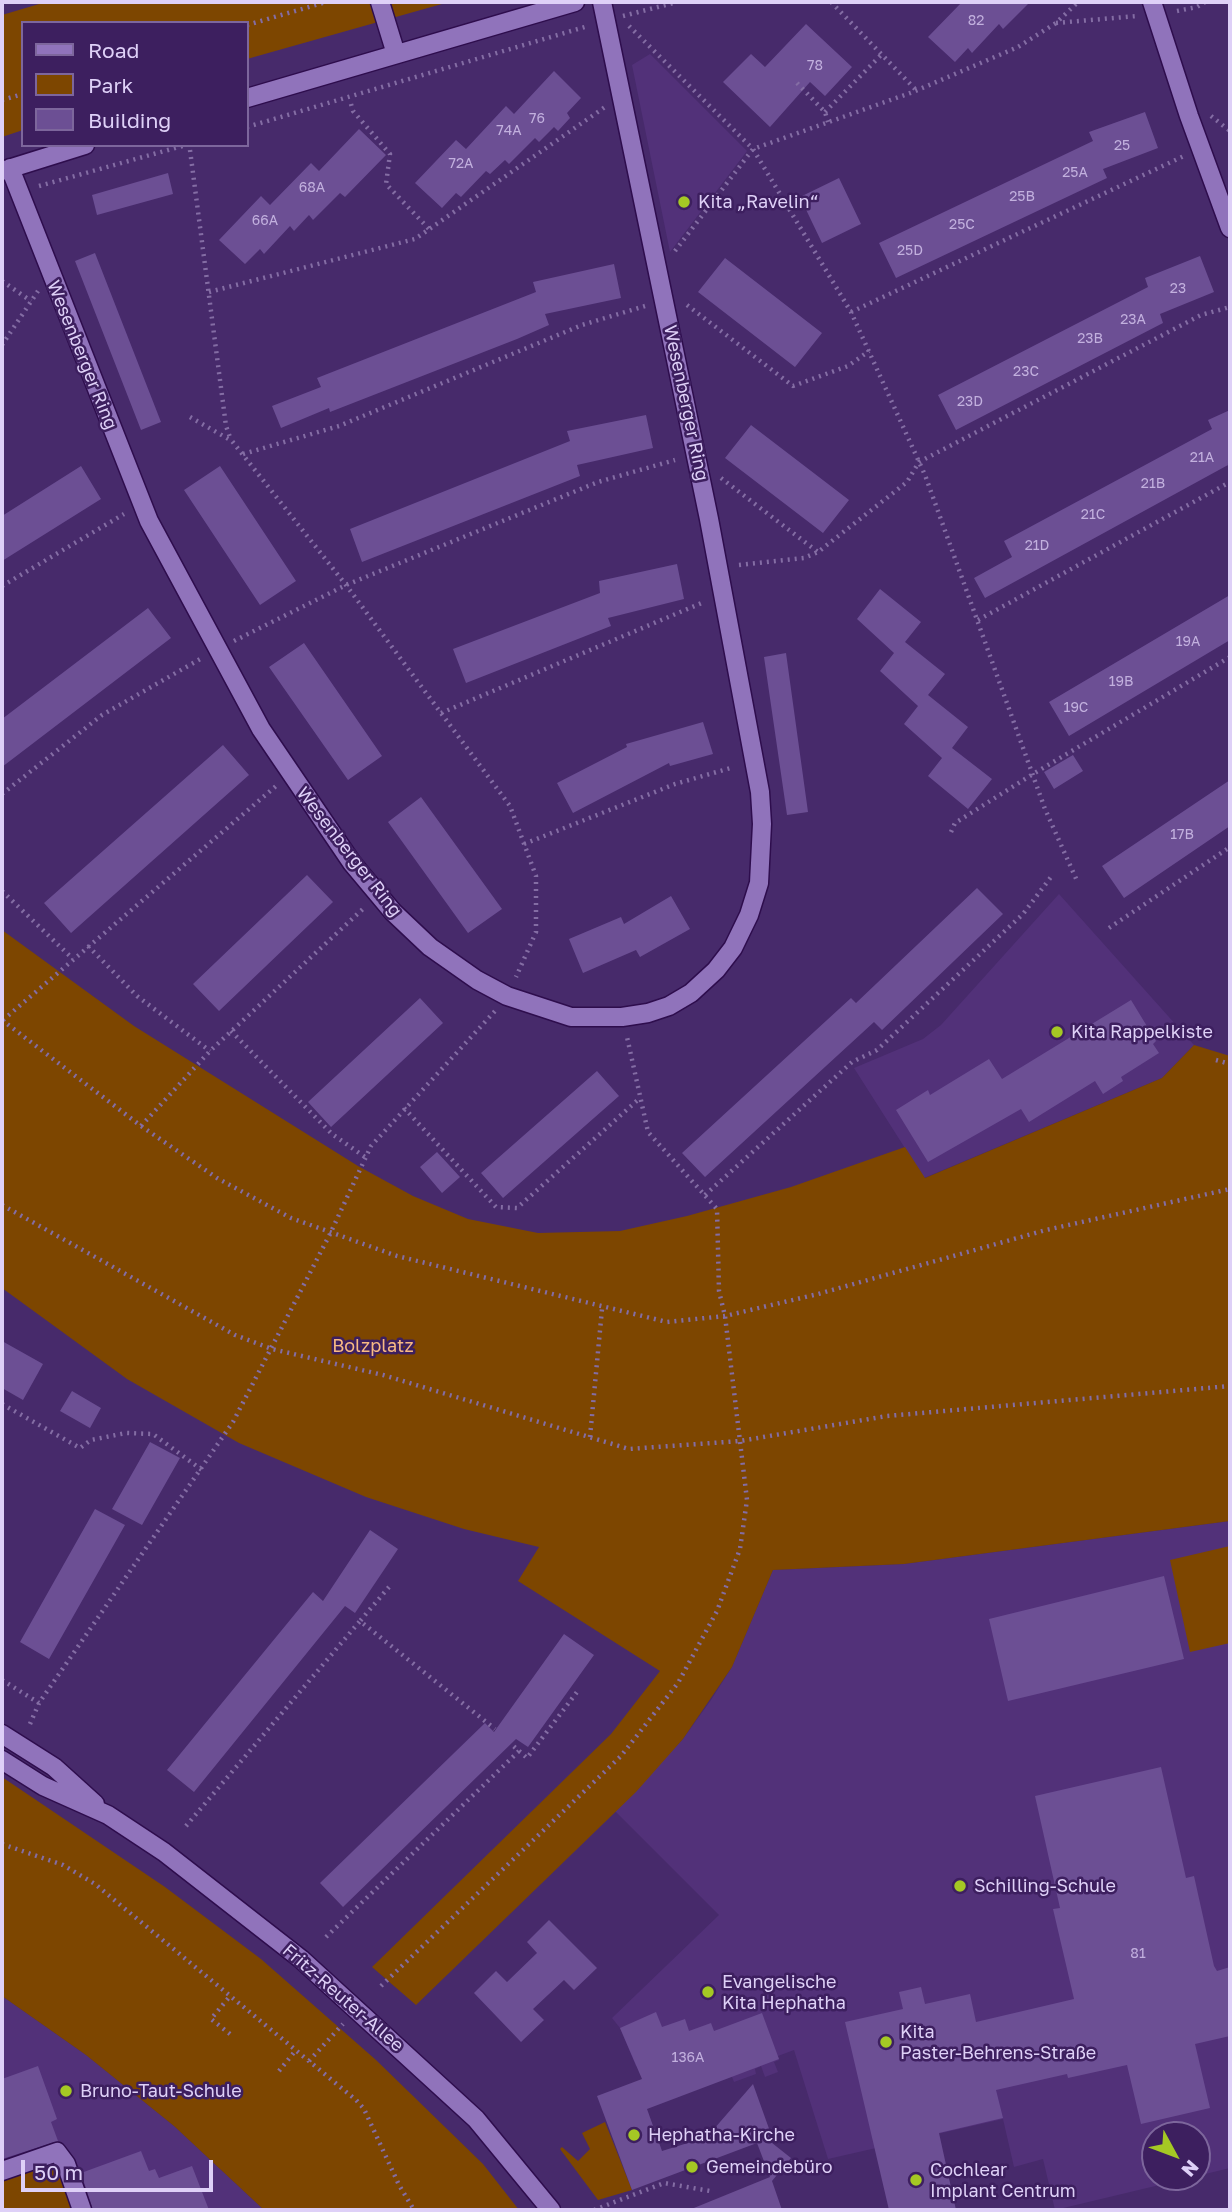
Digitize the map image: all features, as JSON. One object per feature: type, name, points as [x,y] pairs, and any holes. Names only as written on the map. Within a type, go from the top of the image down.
[{"type":"street","points":[[380,2],[396,54]]},
{"type":"street","points":[[248,98],[575,2]]},
{"type":"street","name":"Wesenberger Ring","points":[[6,169],[19,193],[141,504],[216,650],[289,774],[378,894],[430,947],[477,980],[507,996],[570,1017],[622,1017],[669,1006],[691,993],[716,970],[733,948],[759,883],[762,824],[755,761],[719,567],[602,2]]},
{"type":"street","points":[[1152,2],[1200,148],[1230,228]]},
{"type":"street","points":[[6,169],[78,147]]},
{"type":"street","name":"Fritz-Reuter-Allee","points":[[2,1734],[54,1767],[108,1815],[164,1852],[325,1979],[476,2119],[551,2210]]},
{"type":"street","name":"Fritz-Reuter-Allee","points":[[2,1760],[43,1786],[108,1815]]},
{"type":"street","points":[[2,2171],[57,2152],[66,2164],[82,2210]]},
{"type":"path","points":[[248,25],[327,2]]},
{"type":"path","points":[[248,127],[607,20],[677,2]]},
{"type":"path","points":[[831,2],[916,90]]},
{"type":"path","points":[[656,260],[671,257],[752,149],[916,90],[1018,47],[1055,23],[1078,2]]},
{"type":"path","points":[[628,26],[752,149],[850,312],[919,462],[1045,809],[1078,883]]},
{"type":"path","points":[[825,112],[881,54]]},
{"type":"path","points":[[797,83],[825,112],[828,122]]},
{"type":"path","points":[[2,100],[21,95]]},
{"type":"path","points":[[209,292],[415,239],[621,96]]},
{"type":"path","points":[[351,104],[353,111],[390,153],[386,184],[429,229]]},
{"type":"path","points":[[19,193],[179,147]]},
{"type":"path","points":[[850,312],[1200,148]]},
{"type":"path","points":[[30,1724],[39,1703],[202,1471],[233,1422],[330,1234],[371,1146],[507,996],[536,932],[536,876],[510,806],[346,585],[232,440],[226,426],[190,150]]},
{"type":"path","points":[[2,345],[50,273]]},
{"type":"path","points":[[2,281],[31,301]]},
{"type":"path","points":[[243,454],[339,426],[582,325],[664,301],[683,302],[793,386],[848,366],[869,351]]},
{"type":"path","points":[[719,567],[804,558],[818,552],[906,482],[919,462],[1202,315],[1230,307]]},
{"type":"path","points":[[190,417],[232,440]]},
{"type":"path","points":[[2,794],[102,715],[216,650],[346,585],[598,482],[696,454]]},
{"type":"path","points":[[702,481],[719,477],[818,552]]},
{"type":"path","points":[[978,621],[1230,482]]},
{"type":"path","points":[[2,586],[141,504]]},
{"type":"path","points":[[440,713],[723,594]]},
{"type":"path","points":[[951,832],[955,823],[1033,774],[1230,657]]},
{"type":"path","points":[[524,844],[674,784],[755,761]]},
{"type":"path","points":[[289,774],[2,1020],[141,1126],[217,1178],[291,1218],[397,1256],[602,1309],[667,1322],[725,1316],[818,1294],[1046,1230],[1230,1189]]},
{"type":"path","points":[[1109,928],[1230,846]]},
{"type":"path","points":[[705,1195],[852,1062],[887,1041],[1023,914],[1051,877]]},
{"type":"path","points":[[2,891],[73,959]]},
{"type":"path","points":[[141,1126],[210,1051],[378,894]]},
{"type":"path","points":[[88,946],[137,996],[210,1051]]},
{"type":"path","points":[[382,1986],[621,1756],[678,1683],[717,1611],[740,1549],[747,1500],[725,1316],[719,1291],[717,1209],[648,1132],[622,1017]]},
{"type":"path","points":[[231,1031],[332,1134],[366,1157]]},
{"type":"path","points":[[1216,1060],[1230,1064]]},
{"type":"path","points":[[404,1108],[496,1207],[517,1208],[641,1097]]},
{"type":"path","points":[[2,1205],[235,1335],[272,1349],[383,1375],[629,1448],[740,1441],[887,1416],[1230,1386]]},
{"type":"path","points":[[590,1437],[602,1309]]},
{"type":"path","points":[[2,1404],[80,1448],[91,1440],[126,1433],[153,1434],[202,1471]]},
{"type":"path","points":[[186,1826],[389,1587]]},
{"type":"path","points":[[360,1621],[495,1729]]},
{"type":"path","points":[[2,1680],[39,1703]]},
{"type":"path","points":[[510,1743],[527,1758],[578,1692]]},
{"type":"path","points":[[326,1937],[519,1751]]},
{"type":"path","points":[[2,1844],[79,1873],[231,1995],[364,2109],[398,2185],[414,2210]]},
{"type":"path","points":[[229,2034],[211,2019],[231,1995]]},
{"type":"path","points":[[309,2062],[342,2025]]},
{"type":"path","points":[[279,2071],[296,2050]]},
{"type":"path","points":[[594,2210],[664,2183],[710,2191]]},
{"type":"shaded area","name":"Kita „Ravelin“","points":[[650,54],[747,151],[670,252],[632,65]]},
{"type":"shaded area","name":"Kita Rappelkiste","points":[[1059,894],[1194,1045],[1162,1078],[924,1178],[854,1068],[923,1039],[941,1025]]},
{"type":"shaded area","name":"Schilling-Schule","points":[[1230,1521],[1230,2168],[1211,2173],[1211,2121],[1141,2121],[1141,2189],[1055,2210],[1043,2159],[1014,2167],[1003,2119],[828,2159],[794,2050],[778,2056],[779,2060],[774,2062],[778,2072],[765,2077],[761,2066],[755,2069],[756,2074],[734,2082],[732,2077],[645,2062],[636,2066],[620,2028],[612,2018],[719,1915],[615,1811],[683,1739],[711,1700],[732,1667],[773,1570],[904,1564]]},
{"type":"shaded area","name":"Bruno-Taut-Schule","points":[[2,1996],[86,2055],[174,2126],[264,2210],[2,2210]]},
{"type":"green space","points":[[46,2],[449,2],[248,59],[248,21],[21,21],[21,131],[2,137],[2,15]]},
{"type":"green space","name":"Bolzplatz","points":[[2,930],[134,1026],[358,1166],[413,1196],[468,1219],[538,1233],[620,1231],[687,1216],[791,1187],[905,1147],[925,1178],[1162,1078],[1194,1045],[1230,1056],[1230,1521],[904,1564],[773,1570],[732,1667],[683,1739],[636,1792],[416,2005],[372,1967],[611,1734],[660,1671],[518,1581],[539,1547],[464,1529],[366,1497],[239,1443],[127,1379],[2,1288]]},
{"type":"green space","points":[[1230,1546],[1230,1643],[1190,1652],[1170,1560]]},
{"type":"green space","points":[[2,1777],[165,1887],[261,1959],[376,2060],[483,2164],[519,2210],[264,2210],[174,2126],[86,2055],[2,1996]]},
{"type":"green space","points":[[605,2122],[632,2190],[598,2200],[560,2149],[562,2147],[578,2161],[590,2149],[582,2133]]},
{"type":"green space","points":[[50,2163],[58,2167],[73,2210],[2,2210],[2,2180]]},
{"type":"building","points":[[962,2],[1030,2],[1003,29],[999,24],[972,53],[968,48],[955,62],[928,37]]},
{"type":"building","points":[[806,24],[852,67],[825,96],[810,82],[770,127],[723,82],[751,54],[765,67]]},
{"type":"building","points":[[554,71],[581,98],[567,113],[570,118],[558,131],[554,127],[539,142],[535,138],[509,164],[505,160],[490,174],[486,171],[461,197],[456,193],[442,208],[415,183],[456,140],[466,149],[506,106],[514,114]]},
{"type":"building","points":[[1145,112],[1158,148],[1103,169],[1107,178],[896,278],[879,243],[1093,141],[1089,132]]},
{"type":"building","points":[[359,129],[386,155],[345,197],[340,193],[313,220],[309,215],[294,231],[290,226],[264,254],[260,249],[245,264],[219,240],[261,196],[270,205],[311,163],[319,171]]},
{"type":"building","points":[[168,173],[173,194],[97,215],[92,195]]},
{"type":"building","name":"Kita „Ravelin“","points":[[839,178],[861,224],[822,243],[800,197]]},
{"type":"building","points":[[95,253],[161,422],[141,430],[75,261]]},
{"type":"building","points":[[1200,256],[1214,292],[1160,314],[1163,323],[956,430],[938,395],[1148,287],[1145,278]]},
{"type":"building","points":[[725,258],[822,333],[795,367],[698,292]]},
{"type":"building","points":[[614,264],[621,298],[545,314],[549,325],[517,339],[330,412],[329,408],[281,428],[272,406],[321,387],[317,378],[536,292],[533,282]]},
{"type":"building","points":[[1230,410],[1230,470],[1228,465],[985,598],[974,578],[1012,557],[1004,541],[1212,429],[1208,420]]},
{"type":"building","points":[[646,415],[653,448],[577,465],[580,476],[362,562],[350,529],[570,441],[567,431]]},
{"type":"building","points":[[751,425],[849,500],[823,533],[725,458]]},
{"type":"building","points":[[81,466],[101,499],[2,561],[2,516]]},
{"type":"building","points":[[220,466],[296,581],[260,605],[184,490]]},
{"type":"building","points":[[677,564],[684,599],[608,618],[611,626],[466,683],[453,649],[600,593],[599,581]]},
{"type":"building","points":[[880,589],[921,622],[905,642],[945,674],[928,695],[968,727],[952,748],[992,779],[968,809],[928,776],[942,758],[904,724],[918,706],[880,671],[894,653],[857,619]]},
{"type":"building","points":[[1230,595],[1230,640],[1069,736],[1049,702]]},
{"type":"building","points":[[148,608],[171,638],[2,767],[2,719]]},
{"type":"building","points":[[304,643],[382,756],[348,780],[269,667]]},
{"type":"building","points":[[786,653],[808,812],[787,815],[764,657]]},
{"type":"building","points":[[703,722],[713,754],[670,766],[669,763],[573,813],[557,783],[627,747],[626,744]]},
{"type":"building","points":[[223,745],[249,775],[71,933],[44,903]]},
{"type":"building","points":[[1073,755],[1083,771],[1054,789],[1044,772]]},
{"type":"building","points":[[1230,780],[1230,826],[1124,898],[1102,866]]},
{"type":"building","points":[[421,797],[502,909],[468,933],[388,822]]},
{"type":"building","points":[[307,875],[333,902],[219,1011],[193,984]]},
{"type":"building","points":[[977,888],[1003,914],[882,1030],[874,1022],[705,1177],[682,1153],[851,998],[856,1003]]},
{"type":"building","points":[[671,896],[690,929],[640,957],[636,950],[583,973],[569,939],[621,917],[624,924]]},
{"type":"building","points":[[420,998],[443,1023],[331,1127],[308,1102]]},
{"type":"building","points":[[1131,1000],[1156,1041],[1153,1044],[1159,1053],[1121,1077],[1123,1081],[1103,1094],[1095,1081],[1029,1122],[1021,1109],[928,1162],[896,1110],[928,1090],[930,1095],[989,1059],[1002,1079]]},
{"type":"building","points":[[597,1071],[619,1096],[503,1198],[481,1173]]},
{"type":"building","points":[[437,1152],[460,1177],[442,1193],[420,1167]]},
{"type":"building","points":[[2,1341],[43,1364],[23,1400],[2,1388]]},
{"type":"building","points":[[72,1391],[101,1408],[90,1428],[60,1411]]},
{"type":"building","points":[[150,1442],[180,1458],[142,1525],[112,1509]]},
{"type":"building","points":[[95,1509],[125,1525],[49,1659],[20,1642]]},
{"type":"building","points":[[370,1530],[398,1549],[355,1613],[345,1606],[194,1792],[167,1770],[313,1592],[323,1601]]},
{"type":"building","points":[[1164,1576],[1184,1659],[1008,1701],[989,1619]]},
{"type":"building","points":[[564,1634],[594,1655],[528,1747],[516,1739],[343,1907],[320,1883],[485,1723],[494,1732]]},
{"type":"building","points":[[1161,1767],[1186,1878],[1194,1876],[1214,1966],[1217,1971],[1230,1967],[1230,2036],[1195,2044],[1210,2108],[1154,2121],[1141,2121],[1141,2124],[1127,2065],[1068,2078],[1067,2074],[996,2090],[1003,2118],[939,2133],[956,2210],[889,2210],[845,2022],[903,2009],[899,1992],[921,1987],[925,2004],[970,1994],[976,2022],[1074,1999],[1053,1909],[1060,1908],[1035,1796]]},
{"type":"building","points":[[549,1920],[597,1968],[574,1990],[564,1980],[533,2009],[544,2020],[521,2042],[474,1993],[496,1971],[507,1982],[537,1953],[527,1942]]},
{"type":"building","points":[[656,2012],[662,2027],[685,2019],[689,2031],[711,2023],[714,2031],[762,2013],[779,2059],[647,2109],[662,2151],[707,2137],[753,2084],[772,2137],[767,2139],[791,2158],[772,2181],[782,2210],[689,2210],[770,2177],[757,2143],[632,2190],[597,2096],[642,2079],[620,2028]]},
{"type":"building","points":[[38,2066],[57,2119],[51,2122],[58,2141],[2,2159],[2,2079]]},
{"type":"building","points":[[141,2151],[149,2171],[155,2169],[159,2178],[192,2166],[209,2210],[93,2210],[81,2173]]},
{"type":"place","name":"Kita „Ravelin“","points":[[684,202]]},
{"type":"place","name":"Kita Rappelkiste","points":[[1057,1032]]},
{"type":"place","name":"Schilling-Schule","points":[[960,1886]]},
{"type":"place","name":"Evangelische Kita Hephatha","points":[[708,1992]]},
{"type":"place","name":"Kita Paster-Behrens-Straße","points":[[886,2042]]},
{"type":"place","name":"Bruno-Taut-Schule","points":[[66,2091]]},
{"type":"place","name":"Hephatha-Kirche","points":[[634,2135]]},
{"type":"place","name":"Gemeindebüro","points":[[692,2167]]},
{"type":"place","name":"Cochlear Implant Centrum","points":[[916,2180]]}]
